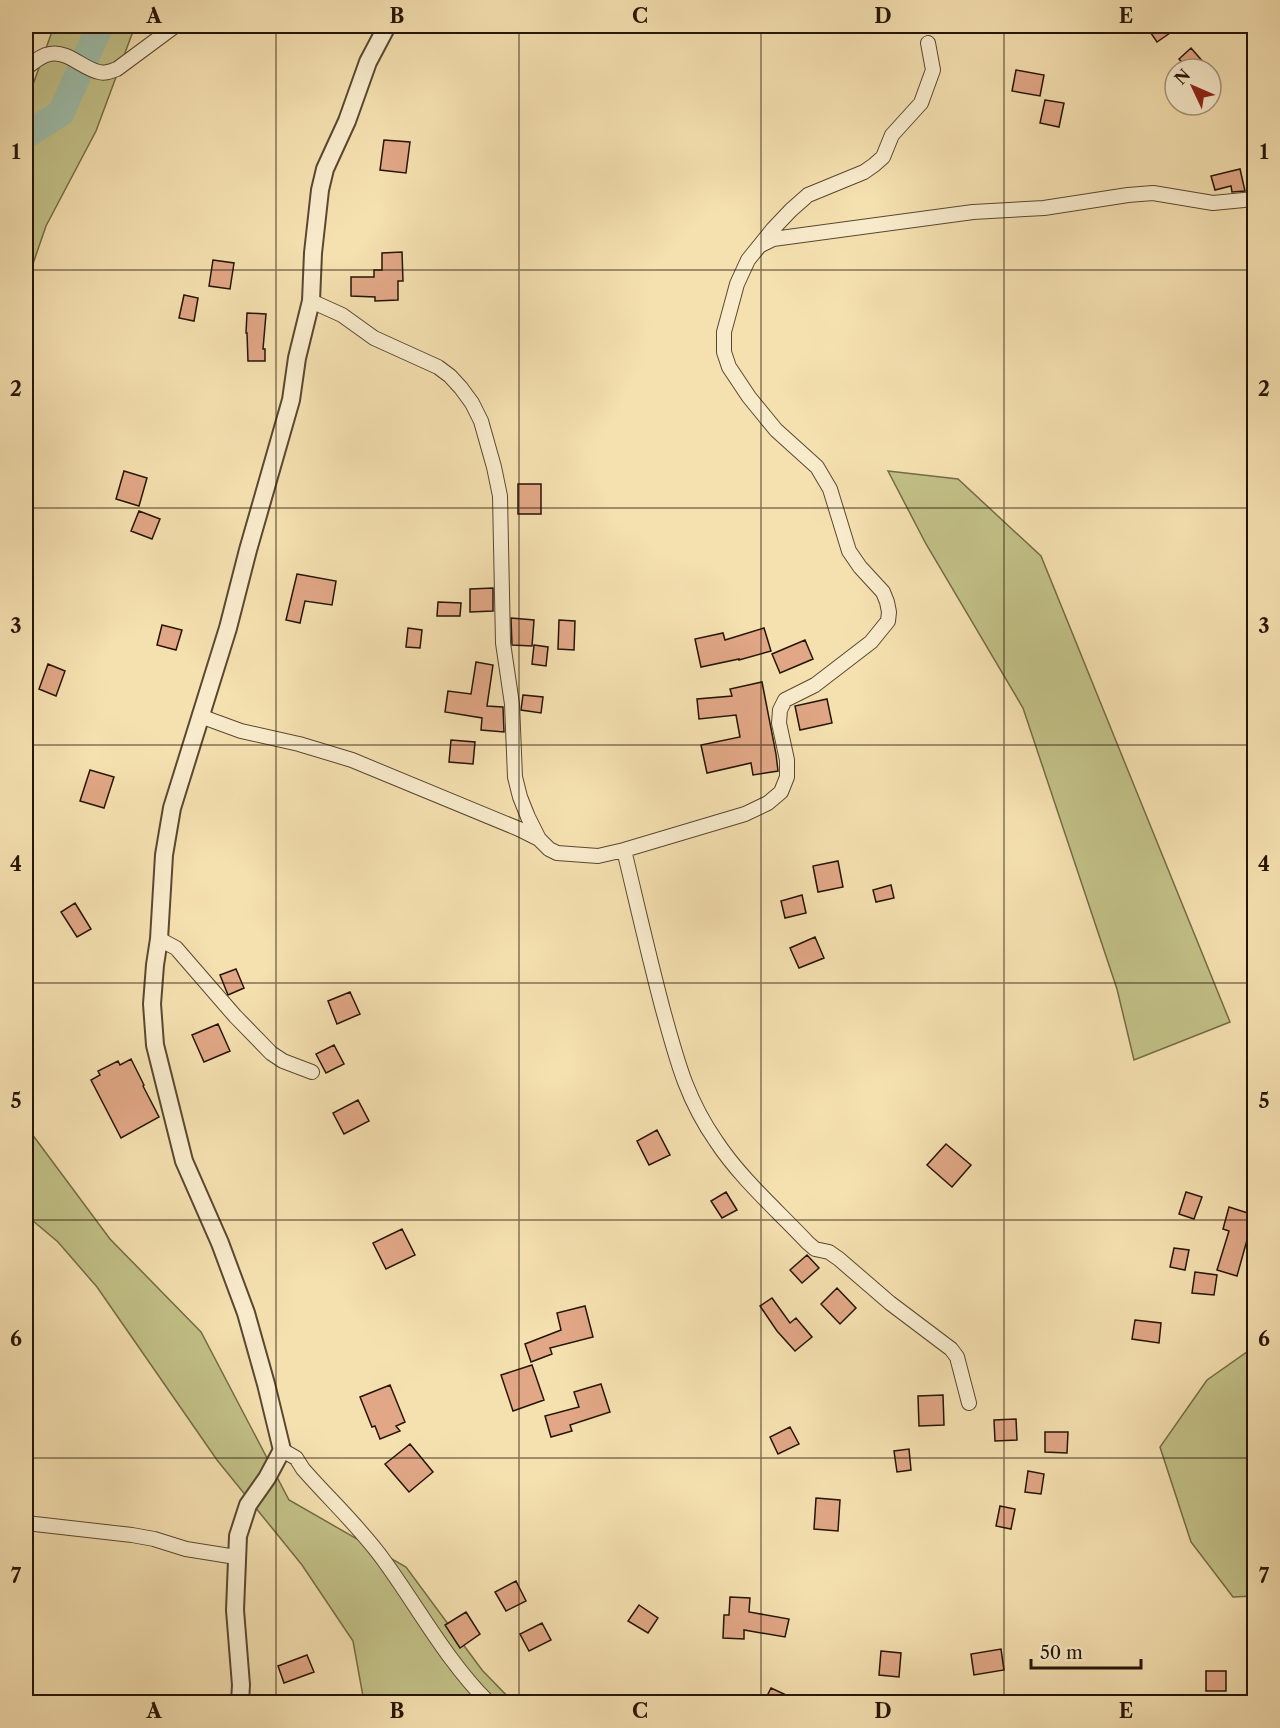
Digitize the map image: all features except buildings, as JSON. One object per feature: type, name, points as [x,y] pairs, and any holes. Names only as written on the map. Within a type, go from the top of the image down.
[{"type":"street","points":[[26,68],[51,53],[64,56],[99,72],[107,72],[117,69],[175,26]]},
{"type":"street","points":[[240,1702],[242,1685],[235,1610],[238,1536],[248,1505],[267,1478],[282,1450],[246,1313],[220,1243],[184,1161],[155,1045],[152,1004],[164,855],[172,808],[228,628],[291,400],[297,358],[311,301],[313,253],[320,190],[325,169],[347,121],[368,62],[387,26]]},
{"type":"street","points":[[311,301],[342,315],[374,338],[438,367],[461,388],[481,421],[495,467],[500,496],[503,643],[512,705],[515,777],[520,798],[539,839],[557,853],[598,856],[745,814],[768,803],[781,792],[787,777],[787,760],[779,723],[780,710],[785,700],[816,685],[871,642],[888,621],[889,612],[883,592],[849,551],[830,489],[817,467],[776,430],[748,397],[726,360],[724,332],[737,284],[748,260],[790,210],[808,195],[864,172],[883,157],[892,135],[921,103],[933,70],[928,43]]},
{"type":"street","points":[[759,246],[773,239],[887,223],[973,212],[1044,208],[1128,195],[1153,194],[1213,203],[1254,199]]},
{"type":"street","points":[[200,717],[241,731],[299,744],[352,760],[539,839]]},
{"type":"street","points":[[624,850],[679,1069],[688,1093],[715,1141],[734,1166],[808,1243],[815,1249],[828,1252],[839,1259],[890,1303],[951,1349],[957,1357],[969,1403]]},
{"type":"street","points":[[159,939],[176,948],[235,1016],[271,1053],[283,1061],[312,1072]]},
{"type":"street","points":[[282,1450],[296,1458],[303,1469],[372,1544],[443,1649],[488,1702]]},
{"type":"street","points":[[26,1523],[132,1535],[154,1539],[186,1550],[236,1557]]},
{"type":"shaded area","points":[[54,26],[135,26],[96,131],[46,226],[26,284],[26,104]]},
{"type":"shaded area","points":[[888,471],[958,479],[1041,556],[1230,1022],[1134,1060],[1117,989],[1023,708],[926,544]]},
{"type":"shaded area","points":[[26,1126],[110,1239],[201,1332],[289,1500],[406,1567],[482,1670],[513,1702],[364,1702],[353,1641],[302,1565],[217,1460],[97,1287],[58,1242],[26,1215]]},
{"type":"shaded area","points":[[1254,1347],[1254,1596],[1233,1597],[1191,1542],[1160,1447],[1207,1380]]},
{"type":"waterway","points":[[26,135],[61,113],[100,26]]}]
